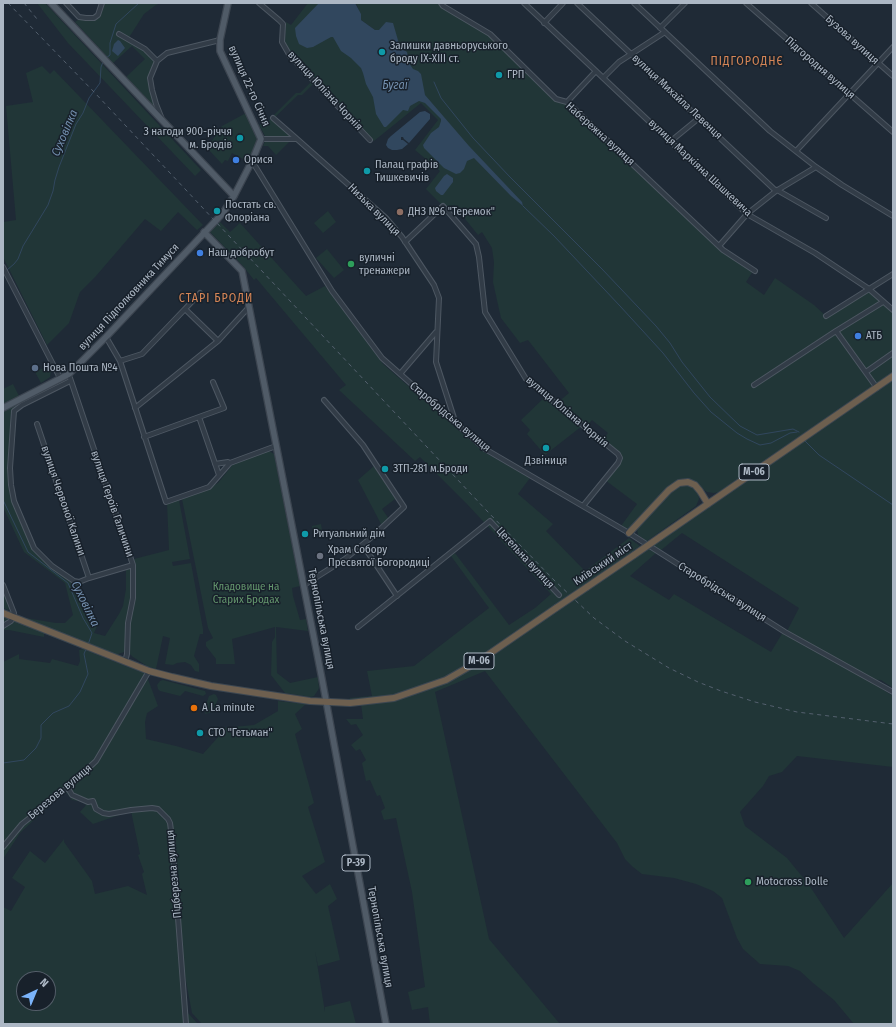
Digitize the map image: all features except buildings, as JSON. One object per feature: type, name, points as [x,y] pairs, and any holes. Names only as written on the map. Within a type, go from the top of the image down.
[{"type":"highway","name":"М-06","points":[[708,504],[893,376]]},
{"type":"highway","points":[[629,533],[669,490],[679,483],[688,482],[695,485],[708,504]]},
{"type":"highway","name":"Київський міст","points":[[326,702],[350,703],[394,698],[432,686],[468,668],[708,504]]},
{"type":"highway","name":"М-06","points":[[3,613],[149,671],[211,686],[326,702]]},
{"type":"main road","points":[[51,3],[234,196]]},
{"type":"main road","name":"вулиця 22-го Січня","points":[[204,232],[224,211],[234,196],[252,161],[261,139],[220,51],[220,40],[228,3]]},
{"type":"main road","name":"Тернопільська вулиця","points":[[204,232],[242,271],[304,585],[386,1024]]},
{"type":"main road","name":"вулиця Підполковника Тимуся","points":[[3,408],[69,374],[106,338],[204,232]]},
{"type":"street","points":[[66,3],[79,17],[94,18],[98,15],[102,3]]},
{"type":"street","name":"вулиця Юліана Чорнія","points":[[259,3],[282,24],[282,42],[290,56],[370,140]]},
{"type":"street","name":"Набережна вулиця","points":[[441,3],[443,6],[490,34],[556,99],[567,102],[719,246],[755,271]]},
{"type":"street","name":"вулиця Маркіяна Шашкевича","points":[[524,3],[747,214],[815,254],[869,289],[893,310]]},
{"type":"street","points":[[544,23],[563,3]]},
{"type":"street","name":"вулиця Михайла Левенця","points":[[577,3],[777,190],[826,218]]},
{"type":"street","points":[[634,3],[770,131],[816,167],[842,185],[893,216]]},
{"type":"street","points":[[660,28],[685,3]]},
{"type":"street","name":"Підгородня вулиця","points":[[746,3],[893,132]]},
{"type":"street","name":"Бузова вулиця","points":[[811,3],[893,76]]},
{"type":"street","points":[[603,78],[619,62],[631,53],[665,32]]},
{"type":"street","points":[[119,34],[145,49],[157,61]]},
{"type":"street","points":[[163,121],[156,104],[150,78],[157,61],[167,53],[220,40]]},
{"type":"street","points":[[796,151],[893,47]]},
{"type":"street","points":[[567,102],[596,71]]},
{"type":"street","name":"Низька вулиця","points":[[273,118],[386,218],[405,242],[434,285],[439,298],[436,331],[436,362],[455,422]]},
{"type":"street","points":[[670,141],[700,118]]},
{"type":"street","points":[[261,139],[297,139]]},
{"type":"street","name":"Старобрідська вулиця","points":[[252,161],[332,291],[382,358],[485,449],[629,533],[785,632],[893,692]]},
{"type":"street","points":[[719,246],[747,214],[777,190],[816,167]]},
{"type":"street","name":"вулиця Юліана Чорнія","points":[[405,242],[443,206],[476,244],[479,256],[485,312],[526,380],[618,454],[620,458],[618,463],[583,506]]},
{"type":"street","points":[[3,268],[60,378]]},
{"type":"street","points":[[826,316],[893,274]]},
{"type":"street","points":[[120,361],[142,354],[200,293]]},
{"type":"street","points":[[754,385],[883,302]]},
{"type":"street","points":[[135,408],[218,341],[249,307]]},
{"type":"street","points":[[185,309],[218,341]]},
{"type":"street","points":[[400,374],[436,331]]},
{"type":"street","points":[[836,331],[877,388]]},
{"type":"street","points":[[106,338],[120,361],[166,502],[206,488],[212,484],[227,465],[234,461]]},
{"type":"street","points":[[866,372],[893,353]]},
{"type":"street","name":"вулиця Героїв Галичини","points":[[69,374],[133,565],[133,598],[128,623],[127,654],[125,662]]},
{"type":"street","points":[[70,380],[14,411],[10,468],[14,501],[36,551],[56,569],[74,581],[79,582],[133,565]]},
{"type":"street","points":[[144,437],[224,408],[213,382]]},
{"type":"street","points":[[304,585],[345,559],[404,508],[363,445],[324,400]]},
{"type":"street","points":[[199,417],[219,475]]},
{"type":"street","name":"вулиця Червоної Калини","points":[[37,424],[89,578]]},
{"type":"street","points":[[215,464],[234,461],[276,446]]},
{"type":"street","name":"Цегельна вулиця","points":[[358,627],[490,522],[559,595]]},
{"type":"street","points":[[363,545],[397,596]]},
{"type":"street","points":[[3,585],[14,613],[11,621],[3,626]]},
{"type":"street","name":"Березова вулиця","points":[[3,847],[22,824],[68,787],[96,761],[149,671]]},
{"type":"street","name":"Підберезна вулиця","points":[[68,787],[72,795],[88,802],[93,801],[96,809],[103,813],[109,814],[152,808],[158,809],[170,823],[186,1024]]},
{"type":"green space","points":[[37,3],[45,3],[201,170],[195,176],[68,43]]},
{"type":"green space","points":[[105,3],[161,3],[144,14],[128,39],[156,60],[149,77],[157,111],[126,77],[145,59],[132,46],[113,63],[75,22],[78,20],[95,20],[100,17]]},
{"type":"green space","points":[[308,3],[334,3],[333,4],[399,46],[396,35],[375,30],[361,20],[357,5],[355,3],[440,3],[490,35],[554,100],[566,103],[717,248],[753,271],[746,282],[764,295],[775,278],[814,305],[826,316],[869,289],[893,310],[893,372],[719,492],[707,492],[693,481],[685,480],[627,529],[621,526],[637,504],[605,480],[620,458],[602,441],[608,433],[592,420],[585,428],[582,426],[545,455],[527,434],[530,430],[521,420],[546,396],[556,404],[569,393],[528,340],[520,343],[501,318],[493,282],[494,262],[492,248],[482,232],[478,235],[454,205],[447,210],[426,189],[440,171],[415,150],[438,120],[421,103],[374,141],[287,49],[285,42],[286,22],[291,25]]},
{"type":"green space","points":[[42,66],[50,74],[54,70],[203,225],[197,230],[178,212],[161,231],[145,219],[96,276],[80,292],[69,323],[47,345],[3,257],[3,222],[16,220],[6,106],[33,102],[26,73]]},
{"type":"green space","points":[[311,82],[313,84],[302,95],[298,95],[273,119],[292,136],[265,136],[259,125],[272,119],[271,118],[296,93],[300,93]]},
{"type":"green space","points":[[246,113],[257,136],[256,145],[247,161],[232,153],[228,161],[225,160],[222,164],[207,148],[222,126]]},
{"type":"green space","points":[[265,141],[290,141],[276,155],[268,146],[263,146]]},
{"type":"green space","points":[[328,211],[336,222],[323,233],[314,223]]},
{"type":"green space","points":[[220,222],[230,232],[240,223],[306,296],[325,286],[383,364],[484,452],[530,478],[518,494],[553,524],[546,531],[585,571],[629,538],[640,546],[477,659],[445,678],[393,696],[354,701],[350,699],[349,698],[372,696],[367,671],[414,666],[489,608],[451,556],[455,553],[509,625],[535,608],[551,594],[466,503],[420,457],[415,461],[339,390],[346,385],[256,278],[254,280],[243,266],[210,232]]},
{"type":"green space","points":[[327,249],[344,270],[334,278],[316,258]]},
{"type":"green space","points":[[49,365],[51,370],[50,377],[41,383],[35,372]]},
{"type":"green space","points":[[893,380],[893,688],[881,680],[866,679],[893,696],[893,767],[797,756],[782,772],[769,776],[763,786],[740,812],[745,826],[787,858],[809,885],[844,938],[893,883],[893,1024],[854,1024],[834,1000],[800,971],[788,966],[760,964],[743,949],[737,938],[722,898],[713,891],[696,884],[674,878],[642,874],[633,867],[625,859],[617,843],[485,671],[435,692],[489,939],[560,1024],[430,1024],[428,1007],[412,1010],[408,992],[425,987],[412,892],[396,818],[384,820],[381,811],[385,808],[380,795],[377,796],[370,780],[366,781],[362,763],[366,760],[360,749],[356,751],[351,745],[363,735],[356,724],[351,725],[346,719],[363,719],[361,704],[394,700],[433,687],[565,605],[648,549],[656,553],[630,576],[669,600],[674,594],[771,652],[783,632],[787,631],[799,608],[682,533],[660,551],[652,545]]},
{"type":"green space","points":[[13,384],[19,396],[3,405],[3,389]]},
{"type":"green space","points":[[19,402],[21,404],[11,413],[8,485],[12,502],[32,549],[52,567],[78,585],[94,618],[99,622],[94,633],[105,636],[123,606],[126,589],[126,567],[136,565],[134,559],[169,550],[167,503],[179,500],[190,559],[172,562],[173,566],[191,563],[203,629],[203,634],[200,634],[194,656],[199,664],[199,672],[195,671],[191,665],[185,662],[173,665],[165,664],[170,638],[163,636],[156,669],[147,666],[127,651],[115,655],[20,617],[65,623],[73,615],[65,583],[24,552],[3,507],[3,410]]},
{"type":"green space","name":"Кладовище на Старих Бродах","points":[[269,451],[274,454],[300,586],[292,588],[293,596],[300,620],[306,619],[308,631],[276,627],[277,673],[290,683],[318,677],[319,688],[314,696],[311,697],[285,693],[271,675],[272,642],[275,637],[275,627],[232,639],[235,664],[216,664],[216,659],[206,646],[206,642],[213,638],[208,628],[182,499],[218,483],[234,463]]},
{"type":"green space","points":[[374,466],[395,499],[382,509],[389,519],[382,526],[358,480]]},
{"type":"green space","points":[[680,485],[689,485],[694,487],[698,492],[699,499],[696,506],[647,541],[638,535],[637,528],[670,491]]},
{"type":"green space","points":[[321,524],[322,531],[313,533],[312,526]]},
{"type":"green space","points":[[3,585],[12,608],[8,610],[3,608]]},
{"type":"green space","points":[[3,616],[44,633],[44,637],[3,630]]},
{"type":"green space","points":[[83,649],[146,674],[158,706],[147,713],[145,722],[146,739],[203,754],[220,735],[222,728],[254,725],[278,711],[278,701],[306,704],[295,714],[302,729],[295,734],[314,803],[308,807],[325,862],[302,876],[316,894],[330,884],[337,899],[328,906],[340,960],[318,966],[315,951],[325,1012],[325,1007],[350,1001],[356,1024],[202,1024],[192,1013],[183,965],[188,1013],[198,1024],[3,1024],[3,907],[11,911],[25,887],[12,878],[30,851],[45,863],[64,839],[64,842],[92,881],[95,894],[128,886],[147,895],[142,874],[144,872],[138,855],[140,854],[131,811],[93,824],[80,812],[86,805],[83,802],[72,800],[65,791],[20,833],[3,859],[3,662],[19,654],[19,659],[50,663],[52,659],[78,666],[80,661],[79,650]]},
{"type":"green space","points":[[163,680],[205,691],[206,694],[203,696],[185,691],[180,696],[160,691],[157,685]]},
{"type":"green space","points":[[214,694],[218,699],[214,708],[212,712],[205,714],[206,710],[203,709],[204,705],[206,705],[209,696]]},
{"type":"water","name":"Бугаї","points":[[319,3],[355,3],[361,14],[361,20],[375,30],[379,30],[386,22],[393,23],[400,47],[407,52],[409,63],[413,69],[421,74],[425,95],[469,146],[522,202],[523,206],[511,196],[474,158],[467,161],[464,169],[460,173],[456,174],[444,168],[424,148],[423,145],[431,133],[439,127],[441,121],[441,119],[425,103],[419,101],[410,106],[408,111],[403,110],[386,127],[384,127],[376,114],[373,97],[366,84],[361,68],[341,51],[333,37],[313,47],[307,48],[299,44],[295,28]]},
{"type":"water","points":[[118,40],[125,48],[118,56],[112,51],[114,44]]},
{"type":"water","points":[[425,111],[430,114],[430,119],[409,143],[401,137],[401,140],[408,144],[402,149],[397,150],[388,148],[386,145],[391,136],[420,112]]},
{"type":"water","points":[[447,174],[453,178],[453,182],[443,195],[441,195],[435,188]]},
{"type":"waterway","name":"Суховілка","points":[[106,58],[110,55],[110,43],[116,24],[139,3]]},
{"type":"waterway","name":"Суховілка","points":[[7,270],[18,259],[23,246],[48,205],[59,167],[76,124],[83,113],[89,98],[100,83],[101,67],[103,62]]},
{"type":"waterway","points":[[434,82],[441,98],[473,138],[656,326],[710,397],[740,426],[757,435],[793,429],[799,432]]},
{"type":"waterway","points":[[523,206],[554,236],[663,353],[711,412],[737,433],[760,445],[771,443],[790,433],[797,432]]},
{"type":"waterway","points":[[805,441],[819,455],[893,505]]},
{"type":"waterway","name":"Суховілка","points":[[3,500],[28,552],[68,583],[83,618],[92,633],[88,645]]},
{"type":"waterway","name":"Суховілка","points":[[3,763],[24,760],[36,748],[41,738],[41,725],[53,713],[69,706],[80,692],[88,674],[84,654],[86,649]]},
{"type":"railway","points":[[8,3],[95,93],[487,511],[554,580],[594,618],[625,641],[669,668],[721,691],[755,702],[797,712],[893,724]]},
{"type":"railway","points":[[24,3],[37,19]]},
{"type":"place","name":"Залишки давньоруського броду IX-XIII ст.","points":[[382,52]]},
{"type":"place","name":"ГРП","points":[[499,75]]},
{"type":"place","name":"З нагоди 900-річчя м. Бродів","points":[[240,138]]},
{"type":"place","name":"Орися","points":[[236,160]]},
{"type":"place","name":"Палац графів Тишкевичів","points":[[367,171]]},
{"type":"place","name":"Постать св. Флоріана","points":[[217,211]]},
{"type":"place","name":"ДНЗ №6 \"Теремок\"","points":[[400,212]]},
{"type":"place","name":"Наш добробут","points":[[200,253]]},
{"type":"place","name":"вуличні тренажери","points":[[351,264]]},
{"type":"place","name":"АТБ","points":[[858,336]]},
{"type":"place","name":"Нова Пошта №4","points":[[35,368]]},
{"type":"place","name":"Дзвіниця","points":[[546,448]]},
{"type":"place","name":"ЗТП-281 м.Броди","points":[[385,469]]},
{"type":"place","name":"Ритуальний дім","points":[[305,534]]},
{"type":"place","name":"Храм Собору Пресвятої Богородиці","points":[[320,556]]},
{"type":"place","name":"A La minute","points":[[194,708]]},
{"type":"place","name":"СТО \"Гетьман\"","points":[[200,733]]},
{"type":"place","name":"Motocross Dolle","points":[[748,882]]},
{"type":"district","name":"ПІДГОРОДНЄ","points":[[747,62]]},
{"type":"district","name":"СТАРІ БРОДИ","points":[[216,299]]}]
